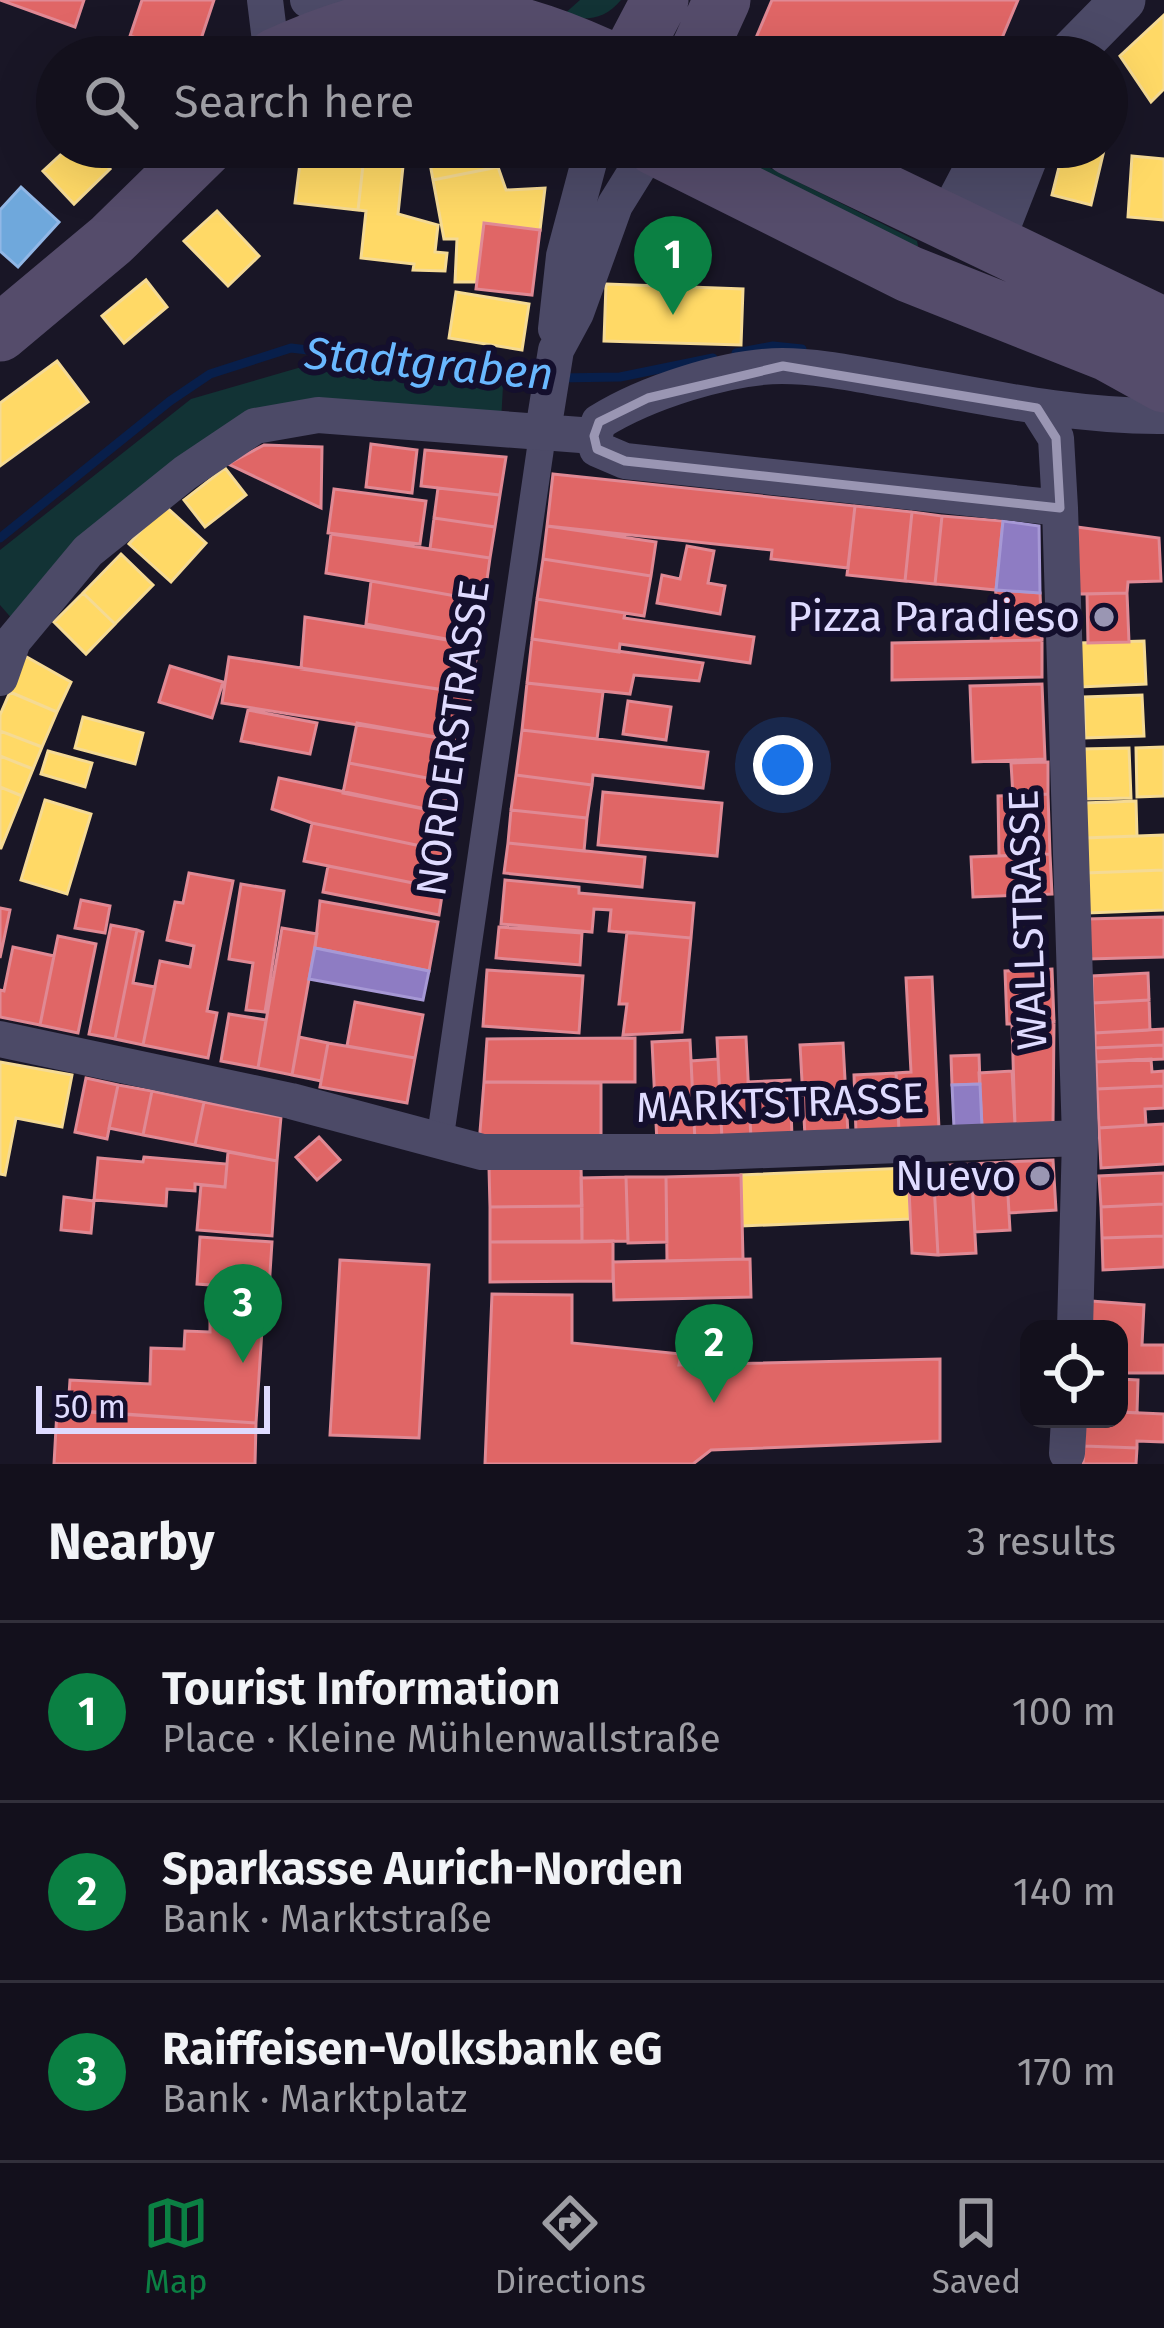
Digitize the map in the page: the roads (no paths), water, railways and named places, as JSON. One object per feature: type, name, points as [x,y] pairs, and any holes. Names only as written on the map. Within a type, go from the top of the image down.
[{"type":"main road","points":[[641,36],[660,0]]},
{"type":"main road","points":[[706,36],[722,0]]},
{"type":"main road","points":[[296,36],[328,6],[422,2],[478,7],[556,36]]},
{"type":"main road","points":[[0,334],[112,240],[185,168]]},
{"type":"main road","points":[[696,168],[945,290],[1108,353],[1164,384]]},
{"type":"main road","points":[[834,168],[1164,326]]},
{"type":"main road","points":[[945,290],[942,258],[969,234]]},
{"type":"street","points":[[265,0],[271,36]]},
{"type":"street","points":[[1088,36],[1123,0]]},
{"type":"street","name":"NORDERSTRASSE","points":[[440,1139],[555,353],[563,256],[586,168]]},
{"type":"street","name":"NORDERSTRASSE","points":[[555,353],[576,313],[615,205],[639,168]]},
{"type":"street","points":[[969,234],[983,168]]},
{"type":"street","points":[[969,234],[1015,168]]},
{"type":"street","points":[[1060,508],[625,461],[597,449],[594,436],[599,422],[648,398],[746,370],[782,366],[875,377],[1037,408],[1164,416]]},
{"type":"street","name":"WALLSTRASSE","points":[[1037,408],[1056,438],[1060,508],[1080,1138],[1075,1320]]},
{"type":"street","points":[[0,678],[13,641],[88,550],[185,472],[255,426],[318,416],[545,415],[594,436]]},
{"type":"street","name":"MARKTSTRASSE","points":[[0,1039],[291,1101],[482,1152],[713,1152],[1080,1138]]},
{"type":"waterway","name":"Stadtgraben","points":[[736,353],[773,346],[802,349]]},
{"type":"waterway","name":"Stadtgraben","points":[[0,538],[210,374],[291,348],[541,378]]},
{"type":"waterway","name":"Stadtgraben","points":[[558,378],[620,377],[713,358]]},
{"type":"place","name":"Tourist Information","points":[[673,315]]},
{"type":"place","name":"Pizza Paradieso","points":[[1104,617]]},
{"type":"place","name":"Nuevo","points":[[1040,1176]]},
{"type":"place","name":"Raiffeisen-Volksbank eG","points":[[243,1363]]},
{"type":"place","name":"Sparkasse Aurich-Norden","points":[[714,1403]]}]
